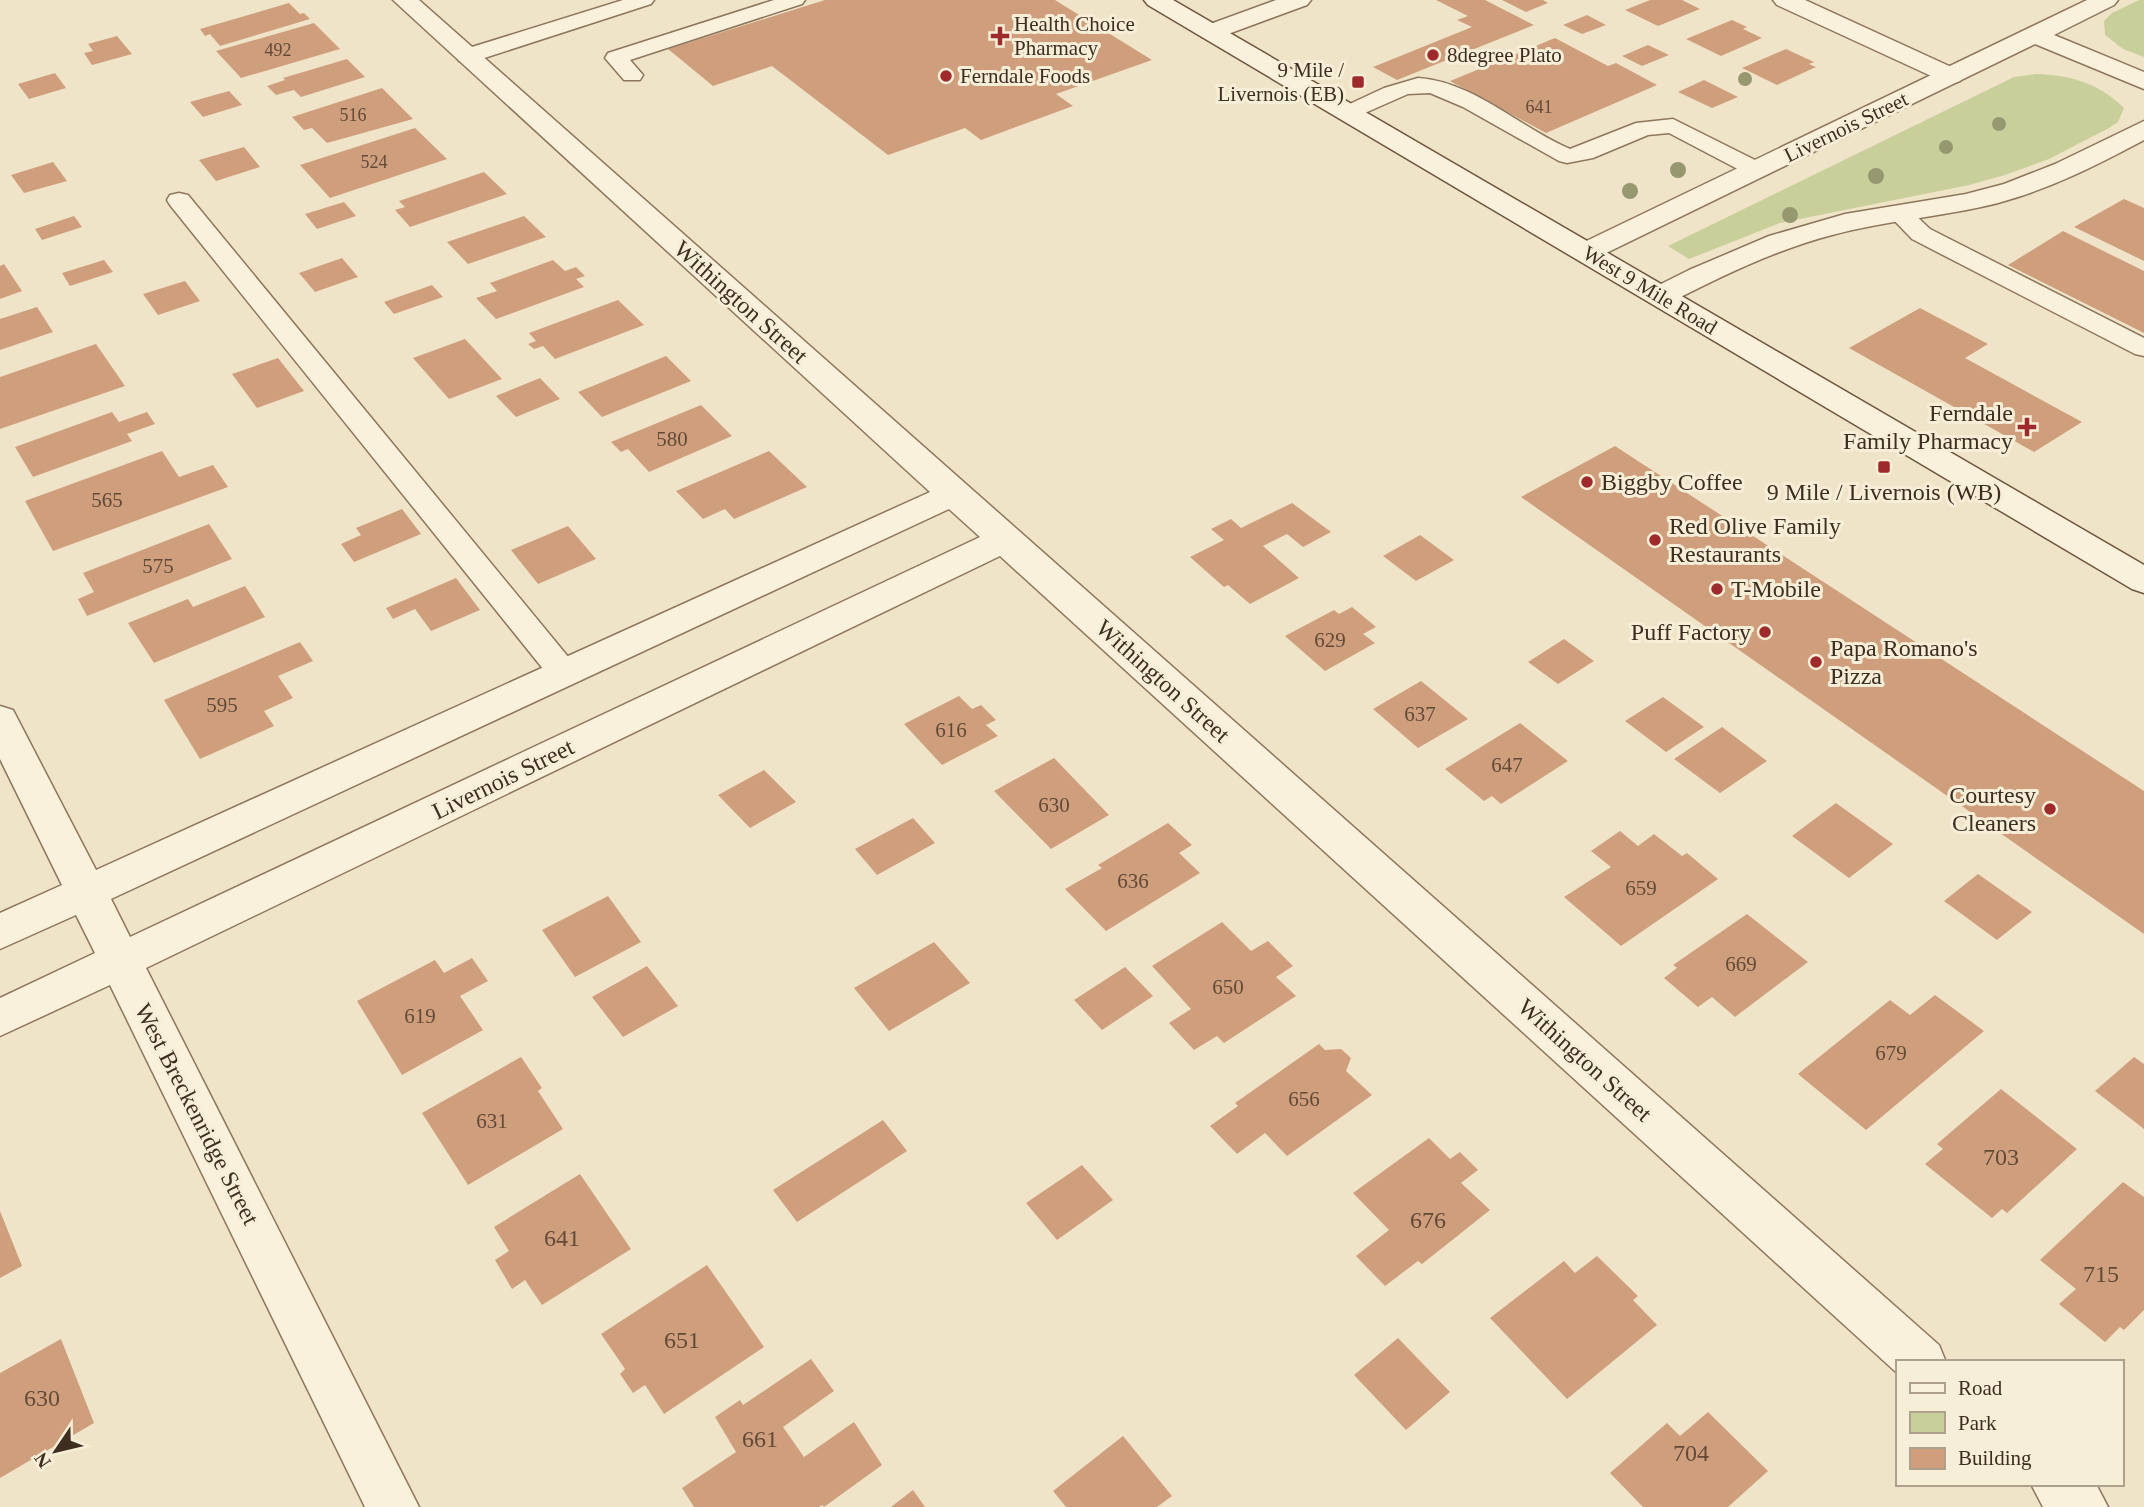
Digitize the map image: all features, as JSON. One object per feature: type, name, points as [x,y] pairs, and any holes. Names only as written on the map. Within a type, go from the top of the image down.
[{"type":"street","name":"Withington Street","points":[[405,0],[1919,1360]]},
{"type":"street","name":"West 9 Mile Road","points":[[1156,0],[2144,581]]},
{"type":"street","points":[[1211,32],[1299,0]]},
{"type":"street","points":[[1785,0],[1951,76]]},
{"type":"street","name":"Livernois Street","points":[[1586,252],[2106,0]]},
{"type":"street","points":[[2034,35],[2144,81]]},
{"type":"street","points":[[1660,296],[1758,250],[1822,228],[1963,204],[2016,189],[2072,167],[2144,129]]},
{"type":"street","points":[[0,932],[954,494]]},
{"type":"street","name":"Livernois Street","points":[[0,1018],[1006,540]]},
{"type":"street","name":"West Breckenridge Street","points":[[0,720],[393,1507]]},
{"type":"street","points":[[2059,1486],[2082,1507]]},
{"type":"lane","points":[[467,56],[645,0]]},
{"type":"lane","points":[[632,75],[616,58],[794,0]]},
{"type":"lane","points":[[1349,113],[1413,86],[1428,84],[1450,92],[1567,156],[1585,153],[1644,128],[1673,126],[1757,170]]},
{"type":"lane","points":[[179,200],[563,672]]},
{"type":"lane","points":[[1900,214],[1921,234],[2144,348]]},
{"type":"green space","points":[[2144,0],[2144,57],[2123,49],[2105,35],[2104,21],[2112,13]]},
{"type":"green space","points":[[2036,74],[2061,76],[2104,92],[2124,108],[2118,122],[2049,159],[1969,185],[1780,223],[1689,259],[1668,246],[2014,77]]},
{"type":"building","name":"Ferndale Foods","points":[[825,0],[1055,0],[1152,60],[1056,94],[1073,106],[981,140],[965,128],[888,155],[772,66],[713,86],[668,49]]},
{"type":"building","points":[[1436,0],[1485,0],[1534,25],[1397,80],[1373,67],[1472,27],[1457,20],[1468,16]]},
{"type":"building","points":[[1502,0],[1543,0],[1548,3],[1526,12]]},
{"type":"building","points":[[1650,0],[1682,0],[1700,9],[1658,26],[1625,10]]},
{"type":"building","points":[[289,3],[310,19],[220,46],[210,34],[205,36],[200,29]]},
{"type":"building","points":[[1587,15],[1606,25],[1582,34],[1563,25]]},
{"type":"building","points":[[1732,20],[1762,38],[1721,56],[1686,39]]},
{"type":"building","points":[[314,23],[340,49],[241,78],[216,51]]},
{"type":"building","points":[[117,36],[132,54],[92,65],[84,53],[93,51],[88,44]]},
{"type":"building","points":[[1555,38],[1608,66],[1616,63],[1657,85],[1546,133],[1450,81]]},
{"type":"building","points":[[1648,45],[1669,55],[1642,66],[1622,56]]},
{"type":"building","points":[[1786,49],[1814,62],[1809,64],[1816,67],[1777,85],[1742,68]]},
{"type":"building","points":[[347,59],[365,77],[301,97],[294,90],[276,95],[267,86],[285,80],[283,78]]},
{"type":"building","points":[[55,73],[66,88],[29,99],[18,84]]},
{"type":"building","points":[[1704,80],[1738,97],[1712,108],[1678,92]]},
{"type":"building","points":[[382,88],[413,119],[327,143],[312,128],[304,130],[292,117]]},
{"type":"building","points":[[229,91],[242,105],[203,117],[190,102]]},
{"type":"building","points":[[415,128],[447,159],[330,198],[300,165]]},
{"type":"building","points":[[244,147],[260,167],[216,181],[199,160]]},
{"type":"building","points":[[53,162],[67,181],[24,193],[11,175]]},
{"type":"building","points":[[484,172],[507,194],[410,227],[395,210],[405,207],[399,201]]},
{"type":"building","points":[[2124,199],[2144,208],[2144,261],[2074,227]]},
{"type":"building","points":[[344,202],[356,216],[317,229],[305,214]]},
{"type":"building","points":[[74,216],[82,227],[42,240],[35,229]]},
{"type":"building","points":[[524,216],[546,237],[468,264],[447,242]]},
{"type":"building","points":[[2063,231],[2144,271],[2144,333],[2008,265]]},
{"type":"building","points":[[342,258],[358,277],[315,292],[299,273]]},
{"type":"building","points":[[104,260],[113,272],[70,286],[62,273]]},
{"type":"building","points":[[553,260],[565,271],[576,267],[585,276],[576,279],[584,287],[496,319],[476,298],[497,291],[490,283]]},
{"type":"building","points":[[4,264],[22,291],[0,299],[0,266]]},
{"type":"building","points":[[185,281],[200,301],[158,315],[143,294]]},
{"type":"building","points":[[432,285],[443,297],[394,314],[384,302]]},
{"type":"building","points":[[618,300],[644,325],[555,359],[543,346],[534,349],[528,344],[536,341],[529,333]]},
{"type":"building","points":[[37,307],[53,332],[0,350],[0,319]]},
{"type":"building","points":[[1920,308],[1988,344],[1965,358],[2082,422],[2034,452],[1849,348]]},
{"type":"building","points":[[465,339],[502,379],[449,399],[413,358]]},
{"type":"building","points":[[96,344],[125,386],[0,429],[0,377]]},
{"type":"building","points":[[666,356],[691,381],[602,417],[578,392]]},
{"type":"building","points":[[278,358],[304,391],[257,408],[232,374]]},
{"type":"building","points":[[540,378],[560,399],[516,417],[496,396]]},
{"type":"building","points":[[701,405],[732,436],[649,472],[628,449],[621,452],[611,442]]},
{"type":"building","points":[[112,412],[119,422],[147,412],[155,424],[127,434],[132,441],[33,477],[15,447]]},
{"type":"building","points":[[1615,446],[2144,791],[2144,934],[1521,497]]},
{"type":"building","points":[[162,451],[179,477],[213,465],[228,487],[53,551],[25,501]]},
{"type":"building","points":[[769,451],[807,487],[734,519],[725,509],[703,519],[676,491]]},
{"type":"building","points":[[1292,503],[1331,532],[1303,547],[1287,534],[1263,546],[1299,578],[1250,604],[1228,585],[1224,587],[1190,557],[1224,540],[1211,529],[1231,519],[1241,528]]},
{"type":"building","points":[[402,509],[421,534],[354,562],[341,544],[361,535],[356,528]]},
{"type":"building","points":[[209,524],[232,559],[87,616],[78,599],[94,592],[83,573]]},
{"type":"building","points":[[568,526],[596,559],[538,584],[511,550]]},
{"type":"building","points":[[1420,535],[1454,560],[1416,581],[1383,556]]},
{"type":"building","points":[[456,578],[480,610],[431,631],[415,609],[393,619],[386,608]]},
{"type":"building","points":[[245,586],[265,617],[154,663],[128,623],[188,599],[193,607]]},
{"type":"building","points":[[1352,607],[1376,627],[1363,634],[1375,643],[1325,671],[1285,636],[1334,610],[1339,614]]},
{"type":"building","points":[[1564,639],[1594,661],[1558,684],[1528,662]]},
{"type":"building","points":[[300,642],[313,661],[278,676],[293,698],[264,711],[274,726],[200,759],[164,700]]},
{"type":"building","points":[[1421,681],[1468,719],[1418,748],[1373,709]]},
{"type":"building","points":[[959,696],[972,709],[981,705],[996,720],[986,725],[998,736],[942,765],[904,724]]},
{"type":"building","points":[[1663,697],[1704,727],[1666,752],[1625,721]]},
{"type":"building","points":[[1520,723],[1568,761],[1501,804],[1492,796],[1484,801],[1445,769]]},
{"type":"building","points":[[1722,727],[1767,761],[1720,793],[1674,759]]},
{"type":"building","points":[[1054,758],[1109,815],[1051,849],[994,791]]},
{"type":"building","points":[[764,770],[796,802],[750,828],[718,795]]},
{"type":"building","points":[[1836,803],[1893,844],[1849,878],[1792,836]]},
{"type":"building","points":[[913,818],[935,843],[877,875],[855,849]]},
{"type":"building","points":[[1168,823],[1192,845],[1179,853],[1200,873],[1106,931],[1065,889],[1102,868],[1098,865]]},
{"type":"building","points":[[1620,831],[1638,846],[1654,834],[1682,856],[1687,853],[1718,879],[1621,946],[1564,897],[1611,867],[1591,851]]},
{"type":"building","points":[[1978,874],[2032,912],[1997,940],[1944,901]]},
{"type":"building","points":[[608,896],[641,942],[575,977],[542,930]]},
{"type":"building","points":[[1747,914],[1808,962],[1735,1017],[1712,997],[1698,1007],[1664,978],[1677,968],[1673,965]]},
{"type":"building","points":[[1222,922],[1251,951],[1268,941],[1293,966],[1276,977],[1296,996],[1224,1043],[1217,1036],[1194,1050],[1169,1023],[1191,1009],[1152,966]]},
{"type":"building","points":[[934,942],[970,983],[889,1031],[854,988]]},
{"type":"building","points":[[472,958],[488,981],[460,996],[483,1030],[402,1075],[357,1001],[435,960],[444,973]]},
{"type":"building","points":[[647,966],[678,1006],[623,1037],[592,997]]},
{"type":"building","points":[[1125,967],[1153,996],[1102,1030],[1074,1000]]},
{"type":"building","points":[[1935,995],[1984,1031],[1866,1130],[1798,1074],[1890,1000],[1910,1015]]},
{"type":"building","points":[[1319,1044],[1325,1050],[1341,1049],[1351,1058],[1346,1071],[1372,1095],[1287,1156],[1265,1133],[1237,1154],[1210,1126],[1238,1106],[1235,1103]]},
{"type":"building","points":[[521,1057],[542,1088],[538,1091],[563,1129],[468,1185],[422,1113]]},
{"type":"building","points":[[2134,1057],[2144,1064],[2144,1129],[2095,1091]]},
{"type":"building","points":[[2001,1089],[2077,1149],[2007,1213],[2002,1209],[1992,1218],[1925,1164],[1943,1149],[1937,1144]]},
{"type":"building","points":[[883,1120],[907,1151],[797,1222],[773,1190]]},
{"type":"building","points":[[1429,1138],[1450,1159],[1460,1152],[1478,1170],[1461,1183],[1490,1210],[1422,1264],[1418,1261],[1385,1286],[1356,1256],[1389,1230],[1353,1193]]},
{"type":"building","points":[[1082,1165],[1113,1200],[1057,1240],[1026,1203]]},
{"type":"building","points":[[580,1174],[631,1249],[542,1305],[525,1280],[512,1289],[495,1260],[509,1251],[494,1227]]},
{"type":"building","points":[[2123,1182],[2144,1197],[2144,1310],[2124,1330],[2120,1327],[2105,1342],[2059,1304],[2076,1289],[2040,1260]]},
{"type":"building","points":[[0,1211],[22,1266],[0,1278]]},
{"type":"building","points":[[1597,1256],[1638,1296],[1633,1300],[1657,1325],[1567,1399],[1490,1318],[1564,1261],[1575,1273]]},
{"type":"building","points":[[707,1265],[764,1347],[664,1414],[645,1385],[633,1393],[620,1374],[625,1369],[601,1334]]},
{"type":"building","points":[[1398,1338],[1450,1392],[1406,1430],[1354,1375]]},
{"type":"building","points":[[61,1339],[94,1423],[0,1478],[0,1373]]},
{"type":"building","points":[[811,1359],[834,1391],[783,1427],[804,1457],[854,1422],[882,1465],[824,1507],[694,1507],[682,1488],[736,1452],[715,1417],[740,1400],[743,1405]]},
{"type":"building","points":[[1708,1412],[1768,1471],[1728,1507],[1643,1507],[1610,1473],[1667,1423],[1680,1436]]},
{"type":"building","points":[[1123,1436],[1172,1496],[1157,1507],[1066,1507],[1053,1491]]},
{"type":"building","points":[[913,1490],[925,1507],[891,1507]]},
{"type":"place","name":"Health Choice Pharmacy","points":[[1000,36]]},
{"type":"place","name":"8degree Plato","points":[[1433,55]]},
{"type":"place","name":"Ferndale Foods","points":[[946,76]]},
{"type":"place","name":"9 Mile / Livernois (EB)","points":[[1358,82]]},
{"type":"place","name":"Ferndale Family Pharmacy","points":[[2027,427]]},
{"type":"place","name":"9 Mile / Livernois (WB)","points":[[1884,467]]},
{"type":"place","name":"Biggby Coffee","points":[[1587,482]]},
{"type":"place","name":"Red Olive Family Restaurants","points":[[1655,540]]},
{"type":"place","name":"T-Mobile","points":[[1717,589]]},
{"type":"place","name":"Puff Factory","points":[[1765,632]]},
{"type":"place","name":"Papa Romano's Pizza","points":[[1816,662]]},
{"type":"place","name":"Courtesy Cleaners","points":[[2050,809]]}]
